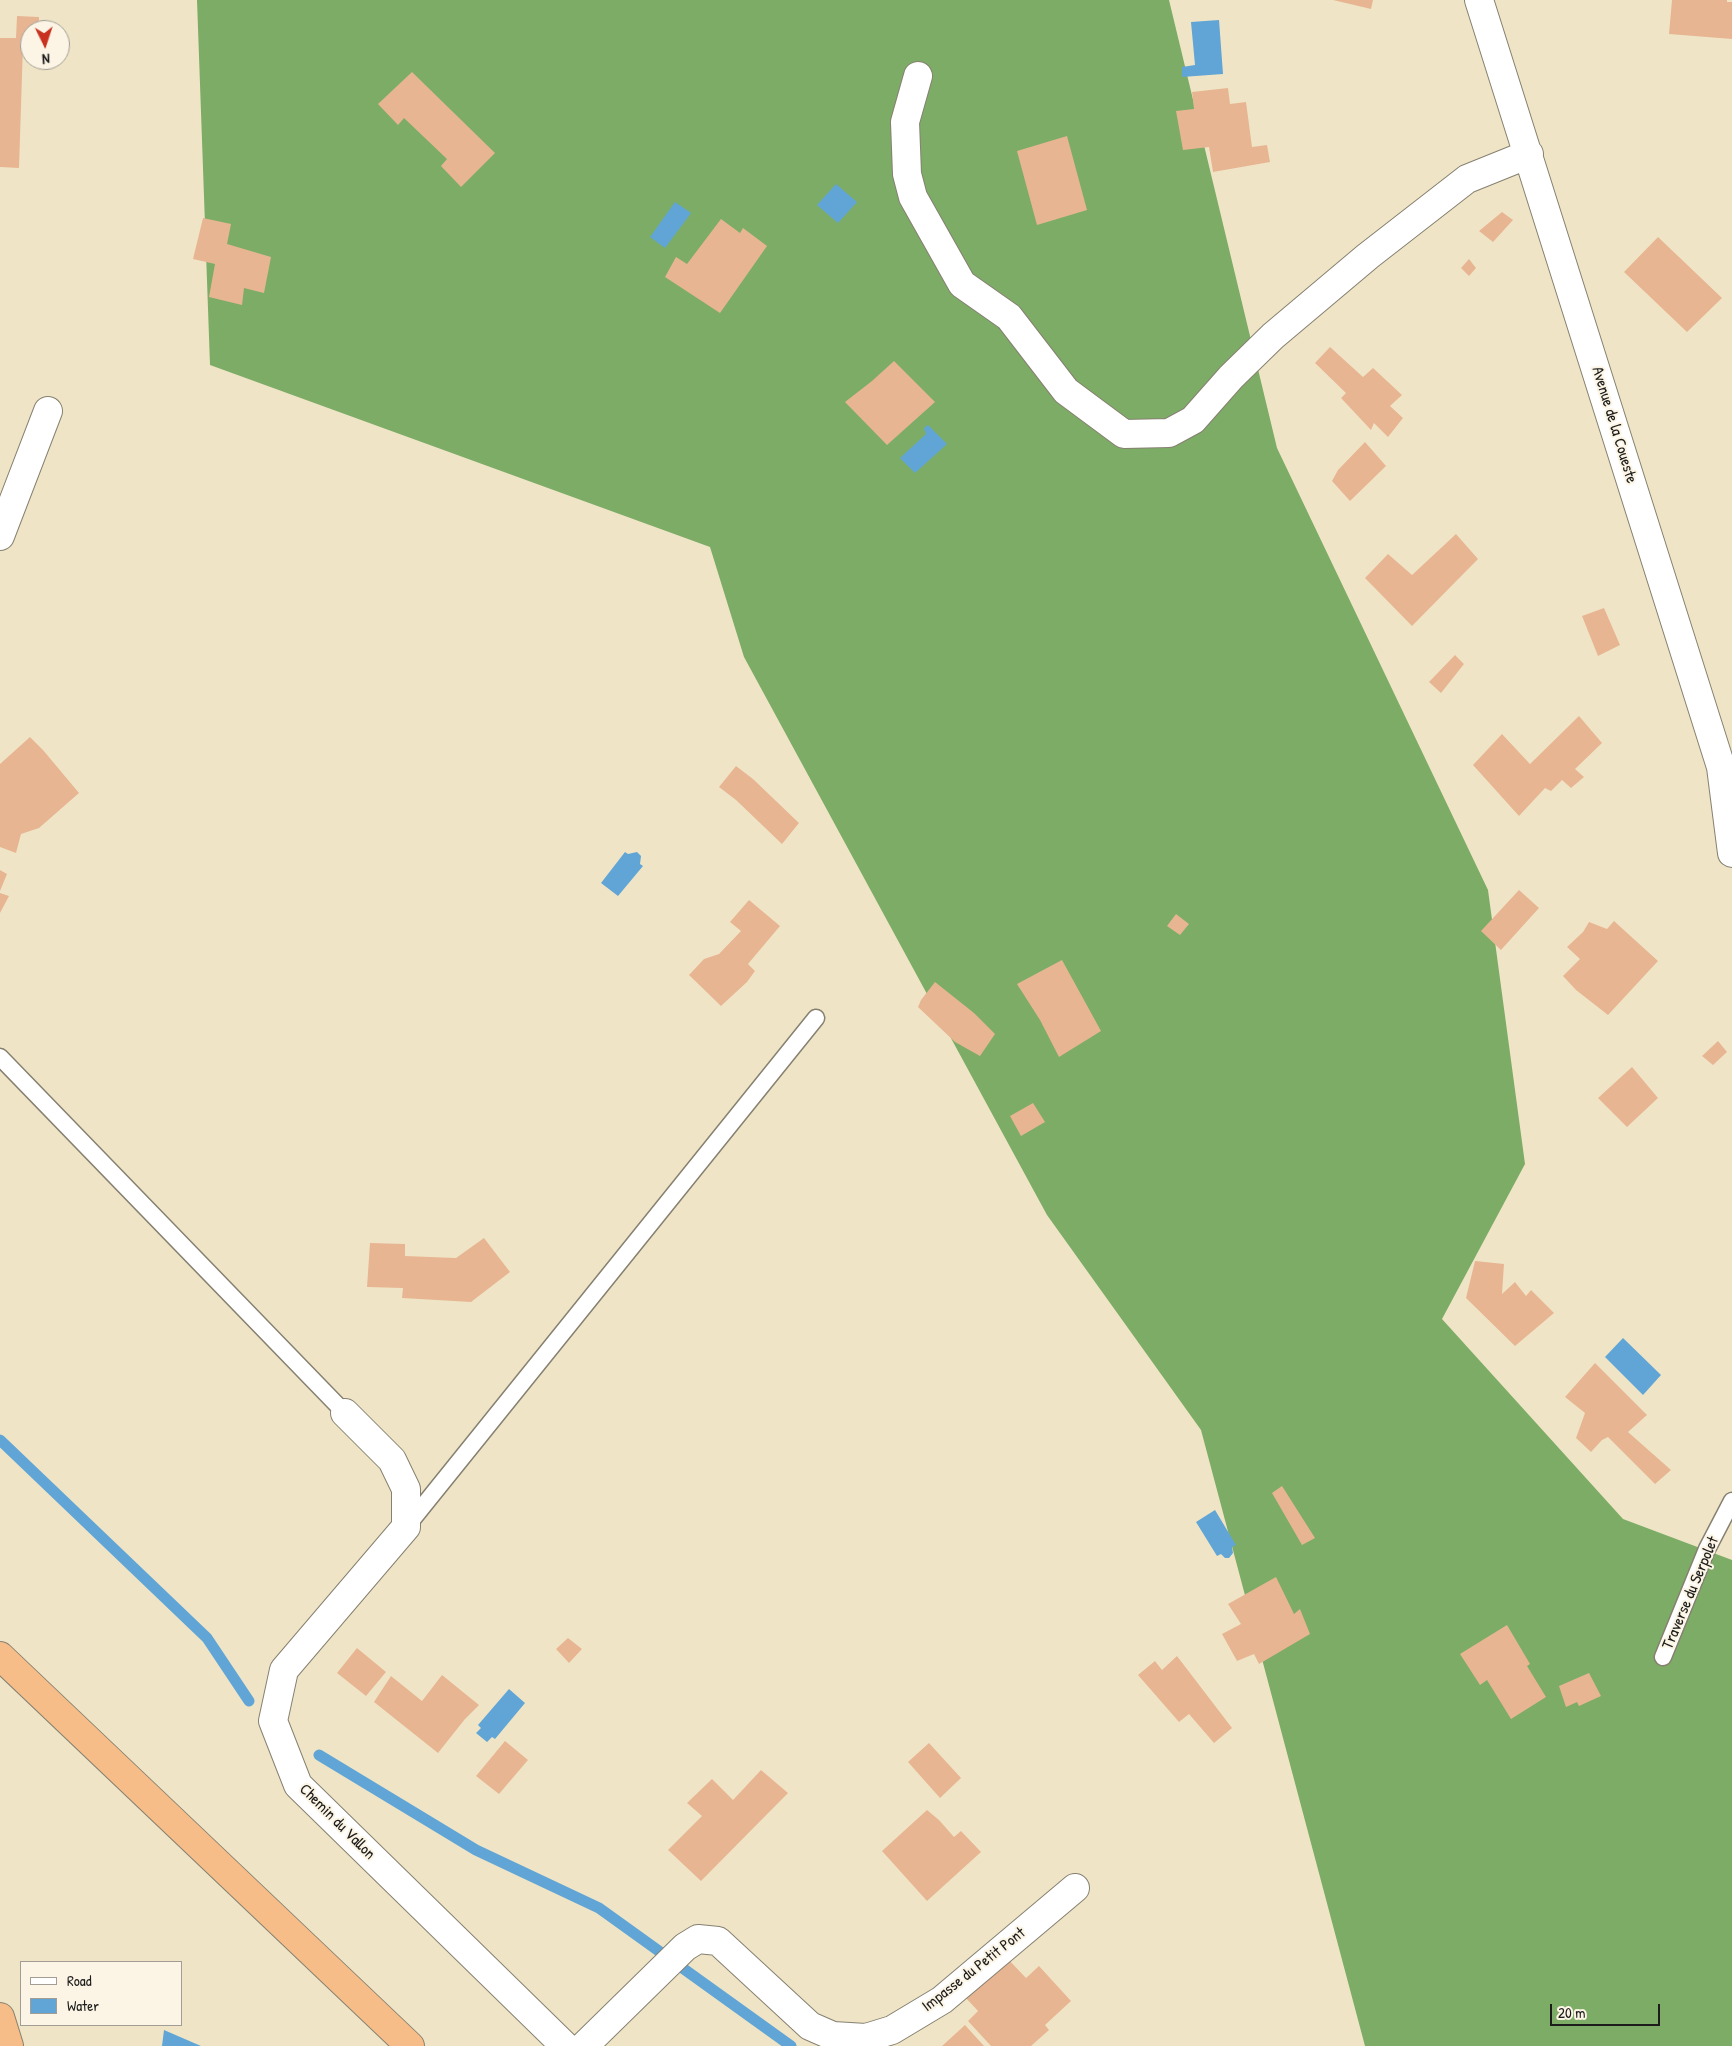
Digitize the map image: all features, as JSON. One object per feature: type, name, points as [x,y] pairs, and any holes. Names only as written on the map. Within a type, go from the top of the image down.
[{"type":"highway","points":[[0,1656],[410,2046]]},
{"type":"highway","points":[[0,2017],[10,2046]]},
{"type":"street","name":"Avenue de la Coueste","points":[[1480,0],[1721,767],[1732,853]]},
{"type":"street","points":[[918,76],[905,122],[907,174],[912,198],[962,284],[1009,317],[1066,391],[1124,434],[1169,433],[1193,420],[1273,336],[1368,256],[1467,179],[1529,154]]},
{"type":"street","points":[[0,536],[48,411]]},
{"type":"street","points":[[345,1413],[392,1460],[406,1488],[406,1527]]},
{"type":"street","name":"Chemin du Vallon","points":[[406,1527],[284,1670],[272,1721],[298,1785],[565,2046]]},
{"type":"street","name":"Impasse du Petit Pont","points":[[584,2046],[685,1947],[698,1939],[718,1941],[810,2026],[833,2036],[866,2038],[892,2030],[942,2000],[1075,1888]]},
{"type":"lane","points":[[406,1527],[816,1018]]},
{"type":"lane","points":[[0,1057],[345,1413]]},
{"type":"lane","name":"Traverse du Serpolet","points":[[1663,1657],[1707,1549],[1732,1501]]},
{"type":"green space","points":[[197,0],[1169,0],[1277,448],[1488,890],[1525,1164],[1442,1319],[1623,1519],[1732,1560],[1732,2046],[1365,2046],[1201,1430],[1047,1215],[744,657],[710,547],[210,365]]},
{"type":"water","points":[[1219,20],[1223,74],[1182,77],[1182,67],[1195,65],[1191,22]]},
{"type":"water","points":[[836,184],[857,202],[838,223],[817,205]]},
{"type":"water","points":[[675,202],[691,213],[665,248],[650,237]]},
{"type":"water","points":[[928,425],[947,444],[915,473],[900,458],[926,434],[924,428]]},
{"type":"water","points":[[625,852],[628,854],[637,852],[641,856],[640,864],[643,866],[618,896],[601,883]]},
{"type":"water","points":[[1623,1338],[1661,1375],[1643,1395],[1605,1357]]},
{"type":"water","points":[[1215,1510],[1236,1545],[1232,1547],[1233,1553],[1229,1558],[1225,1558],[1221,1554],[1217,1556],[1196,1522]]},
{"type":"water","points":[[509,1689],[525,1703],[495,1739],[492,1737],[487,1742],[476,1733],[481,1728],[478,1725]]},
{"type":"water","points":[[164,2030],[201,2046],[162,2046]]},
{"type":"building","points":[[1333,0],[1373,0],[1371,9]]},
{"type":"building","points":[[1672,0],[1727,0],[1727,2],[1732,2],[1732,39],[1669,34]]},
{"type":"building","points":[[17,16],[39,17],[39,20],[20,20],[20,70],[22,70],[19,168],[0,167],[0,38],[16,38]]},
{"type":"building","points":[[412,72],[495,153],[461,187],[441,166],[447,159],[404,118],[398,125],[378,104]]},
{"type":"building","points":[[1228,88],[1230,104],[1246,102],[1252,147],[1267,145],[1270,162],[1213,172],[1209,147],[1183,150],[1176,111],[1194,109],[1192,92]]},
{"type":"building","points":[[1067,136],[1087,210],[1037,225],[1017,151]]},
{"type":"building","points":[[1502,212],[1513,220],[1493,242],[1479,231]]},
{"type":"building","points":[[203,218],[231,224],[227,244],[271,257],[264,293],[244,288],[242,305],[209,297],[215,264],[193,259]]},
{"type":"building","points":[[721,219],[740,233],[743,228],[767,246],[720,313],[665,277],[676,257],[687,264]]},
{"type":"building","points":[[1658,237],[1722,298],[1687,332],[1624,272]]},
{"type":"building","points":[[1469,259],[1476,268],[1469,276],[1461,268]]},
{"type":"building","points":[[1330,347],[1363,377],[1373,368],[1402,395],[1390,406],[1403,418],[1388,437],[1374,423],[1371,430],[1341,398],[1346,393],[1315,363]]},
{"type":"building","points":[[894,361],[935,402],[887,445],[845,402]]},
{"type":"building","points":[[1365,442],[1386,466],[1350,501],[1332,481],[1338,470]]},
{"type":"building","points":[[1456,534],[1478,559],[1412,626],[1365,578],[1388,554],[1412,575]]},
{"type":"building","points":[[1604,608],[1620,645],[1598,656],[1582,616]]},
{"type":"building","points":[[1455,655],[1464,664],[1441,693],[1429,682]]},
{"type":"building","points":[[1579,716],[1602,743],[1575,769],[1584,777],[1571,788],[1562,780],[1551,791],[1545,788],[1519,816],[1473,765],[1502,734],[1530,764]]},
{"type":"building","points":[[30,737],[79,793],[39,828],[21,834],[16,853],[0,847],[0,764]]},
{"type":"building","points":[[736,766],[753,779],[799,823],[782,844],[736,800],[719,787]]},
{"type":"building","points":[[0,870],[7,874],[0,891]]},
{"type":"building","points":[[1519,890],[1539,908],[1501,950],[1481,931]]},
{"type":"building","points":[[0,893],[9,896],[0,913]]},
{"type":"building","points":[[749,900],[780,926],[748,964],[755,971],[747,982],[721,1006],[689,975],[704,959],[719,954],[741,931],[730,922]]},
{"type":"building","points":[[1176,914],[1189,924],[1180,935],[1167,926]]},
{"type":"building","points":[[1614,921],[1658,961],[1608,1015],[1576,990],[1563,976],[1580,959],[1567,947],[1583,932],[1589,922],[1607,929]]},
{"type":"building","points":[[1062,960],[1101,1031],[1059,1057],[1040,1020],[1017,984]]},
{"type":"building","points":[[935,982],[974,1013],[995,1034],[980,1056],[955,1042],[918,1007]]},
{"type":"building","points":[[1718,1041],[1727,1052],[1713,1065],[1702,1056]]},
{"type":"building","points":[[1632,1067],[1658,1098],[1627,1127],[1598,1098]]},
{"type":"building","points":[[1033,1103],[1045,1122],[1021,1136],[1010,1116]]},
{"type":"building","points":[[484,1238],[510,1272],[471,1302],[402,1298],[403,1288],[367,1287],[370,1243],[405,1244],[405,1256],[456,1258]]},
{"type":"building","points":[[1475,1261],[1504,1264],[1502,1294],[1515,1282],[1526,1296],[1531,1290],[1554,1313],[1515,1346],[1466,1298]]},
{"type":"building","points":[[1595,1363],[1647,1415],[1628,1432],[1671,1470],[1655,1484],[1608,1437],[1602,1440],[1591,1452],[1576,1438],[1585,1413],[1565,1397]]},
{"type":"building","points":[[1282,1486],[1315,1538],[1302,1545],[1272,1493]]},
{"type":"building","points":[[1276,1577],[1294,1614],[1300,1609],[1310,1634],[1259,1664],[1254,1654],[1237,1661],[1222,1634],[1241,1624],[1228,1604]]},
{"type":"building","points":[[1507,1625],[1530,1664],[1527,1666],[1546,1697],[1511,1719],[1487,1680],[1480,1685],[1460,1654]]},
{"type":"building","points":[[568,1638],[582,1649],[569,1663],[556,1649]]},
{"type":"building","points":[[357,1648],[386,1672],[366,1696],[337,1673]]},
{"type":"building","points":[[1177,1656],[1232,1728],[1214,1743],[1189,1714],[1179,1722],[1138,1675],[1155,1661],[1162,1670]]},
{"type":"building","points":[[1589,1673],[1601,1696],[1579,1706],[1577,1702],[1566,1707],[1559,1686]]},
{"type":"building","points":[[442,1675],[479,1705],[465,1719],[438,1753],[374,1702],[391,1676],[422,1701]]},
{"type":"building","points":[[505,1741],[528,1760],[499,1794],[476,1776]]},
{"type":"building","points":[[929,1743],[961,1778],[940,1798],[908,1762]]},
{"type":"building","points":[[761,1770],[788,1793],[701,1881],[668,1850],[702,1816],[687,1803],[712,1779],[733,1800]]},
{"type":"building","points":[[927,1810],[954,1837],[961,1831],[981,1852],[927,1901],[882,1851]]},
{"type":"building","points":[[1007,1958],[1026,1978],[1039,1966],[1071,2001],[1045,2025],[1049,2030],[1031,2046],[991,2046],[968,2021],[978,2011],[965,1997]]},
{"type":"building","points":[[965,2025],[984,2046],[942,2046]]},
{"type":"waterway","points":[[0,1440],[207,1638],[249,1701]]},
{"type":"waterway","points":[[319,1755],[476,1850],[599,1908],[791,2046]]}]
